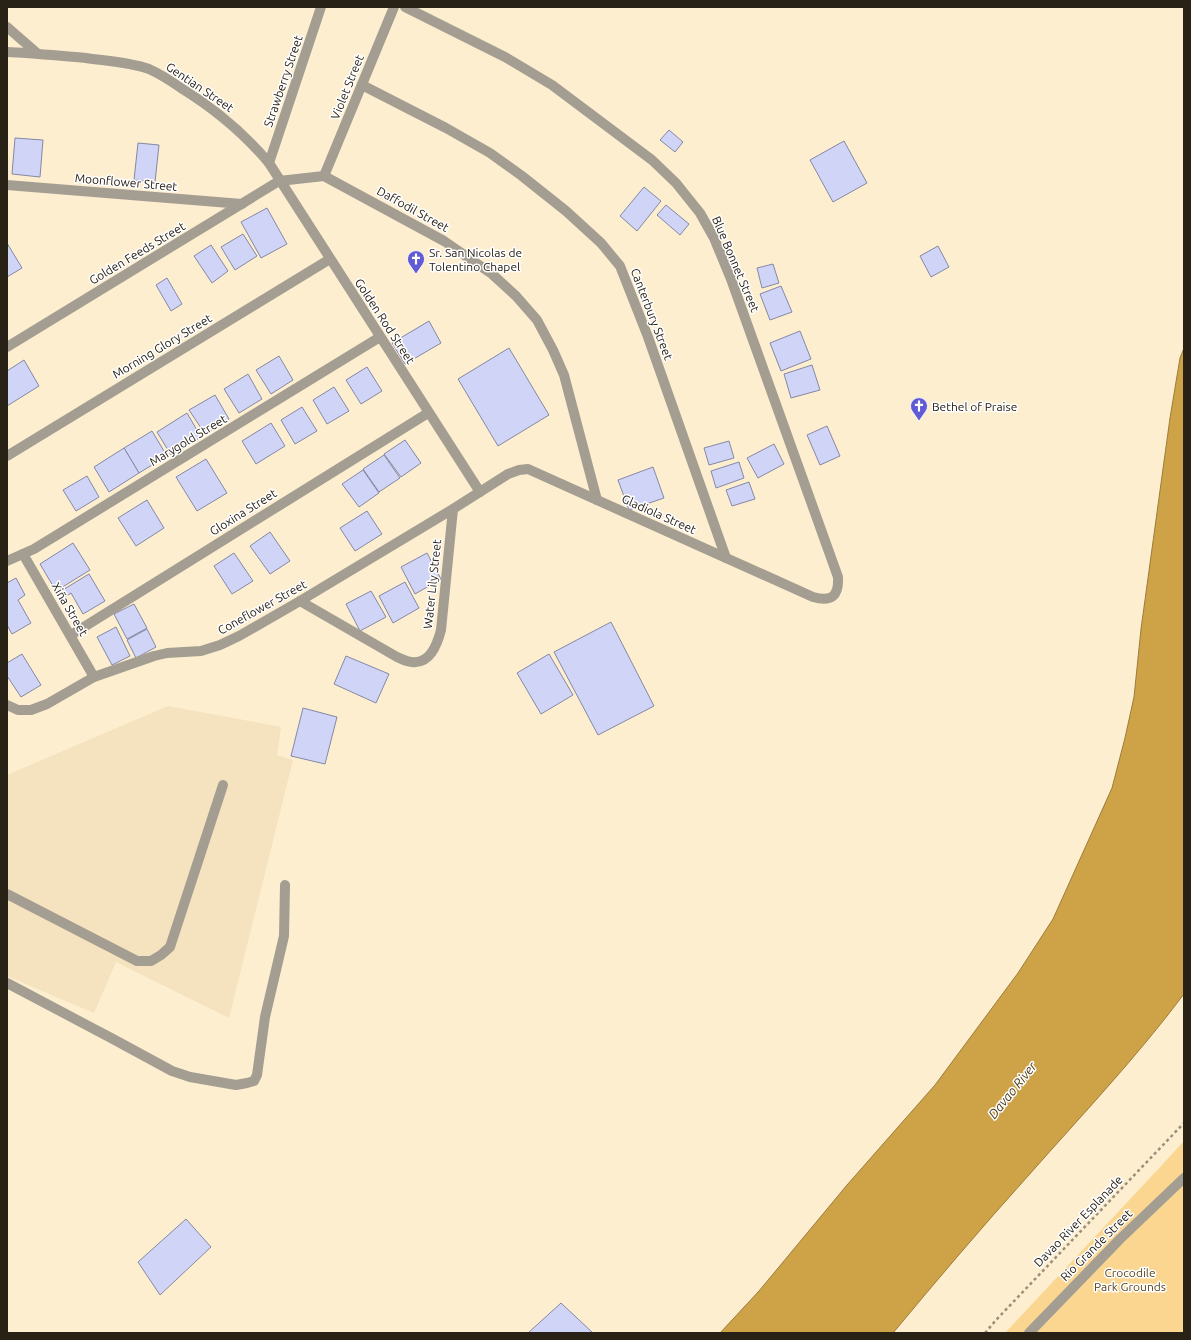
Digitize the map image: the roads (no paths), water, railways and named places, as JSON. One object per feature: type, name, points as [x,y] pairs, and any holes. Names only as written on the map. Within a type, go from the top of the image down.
[{"type":"street","name":"Strawberry Street","points":[[269,163],[321,7]]},
{"type":"street","name":"Violet Street","points":[[324,176],[394,7]]},
{"type":"street","name":"Blue Bonnet Street","points":[[406,7],[505,57],[552,85],[652,160],[676,183],[700,213],[714,238],[733,287],[838,577],[838,590],[831,598]]},
{"type":"street","points":[[7,27],[38,54]]},
{"type":"street","name":"Gentian Street","points":[[7,52],[126,63],[149,70],[169,80],[198,98],[229,122],[251,142],[269,163]]},
{"type":"street","name":"Canterbury Street","points":[[362,85],[446,128],[490,153],[566,211],[601,244],[620,266],[648,337],[726,558]]},
{"type":"street","name":"Golden Rod Street","points":[[269,163],[480,492]]},
{"type":"street","points":[[280,181],[324,176]]},
{"type":"street","name":"Daffodil Street","points":[[324,176],[444,241],[492,274],[516,296],[536,320],[554,350],[564,375],[597,500]]},
{"type":"street","name":"Golden Feeds Street","points":[[7,347],[280,181]]},
{"type":"street","name":"Moonflower Street","points":[[7,186],[242,204]]},
{"type":"street","name":"Morning Glory Street","points":[[7,456],[330,259]]},
{"type":"street","name":"Marygold Street","points":[[7,561],[41,545],[380,337]]},
{"type":"street","name":"Gloxina Street","points":[[71,635],[428,412]]},
{"type":"street","name":"Gladiola Street","points":[[480,492],[508,474],[519,470],[528,469],[813,597],[826,600],[831,598]]},
{"type":"street","name":"Coneflower Street","points":[[7,705],[18,710],[31,710],[47,704],[94,677],[167,652],[201,651],[220,645],[239,636],[300,601],[480,492]]},
{"type":"street","name":"Water Lily Street","points":[[300,601],[397,657],[411,662],[422,661],[431,654],[437,644],[441,630],[453,509]]},
{"type":"street","name":"Xiña Street","points":[[23,554],[94,677]]},
{"type":"street","points":[[7,894],[136,961],[151,961],[170,947],[223,785]]},
{"type":"street","points":[[7,984],[114,1038],[172,1071],[198,1078],[236,1084],[247,1083],[254,1080],[257,1075],[265,1017],[284,936],[285,885]]},
{"type":"street","name":"Rio Grande Street","points":[[1029,1333],[1120,1238],[1184,1178]]},
{"type":"water","name":"Davao River","points":[[1184,348],[1184,994],[1128,1064],[977,1234],[893,1333],[720,1333],[759,1291],[847,1185],[935,1085],[1018,973],[1053,919],[1112,788],[1125,738],[1134,697],[1141,629],[1170,418],[1180,358]]},
{"type":"place","name":"Sr. San Nicolas de Tolentino Chapel","points":[[416,274]]},
{"type":"place","name":"Bethel of Praise","points":[[919,421]]},
{"type":"park label","name":"Crocodile Park Grounds","points":[[1130,1279]]}]
